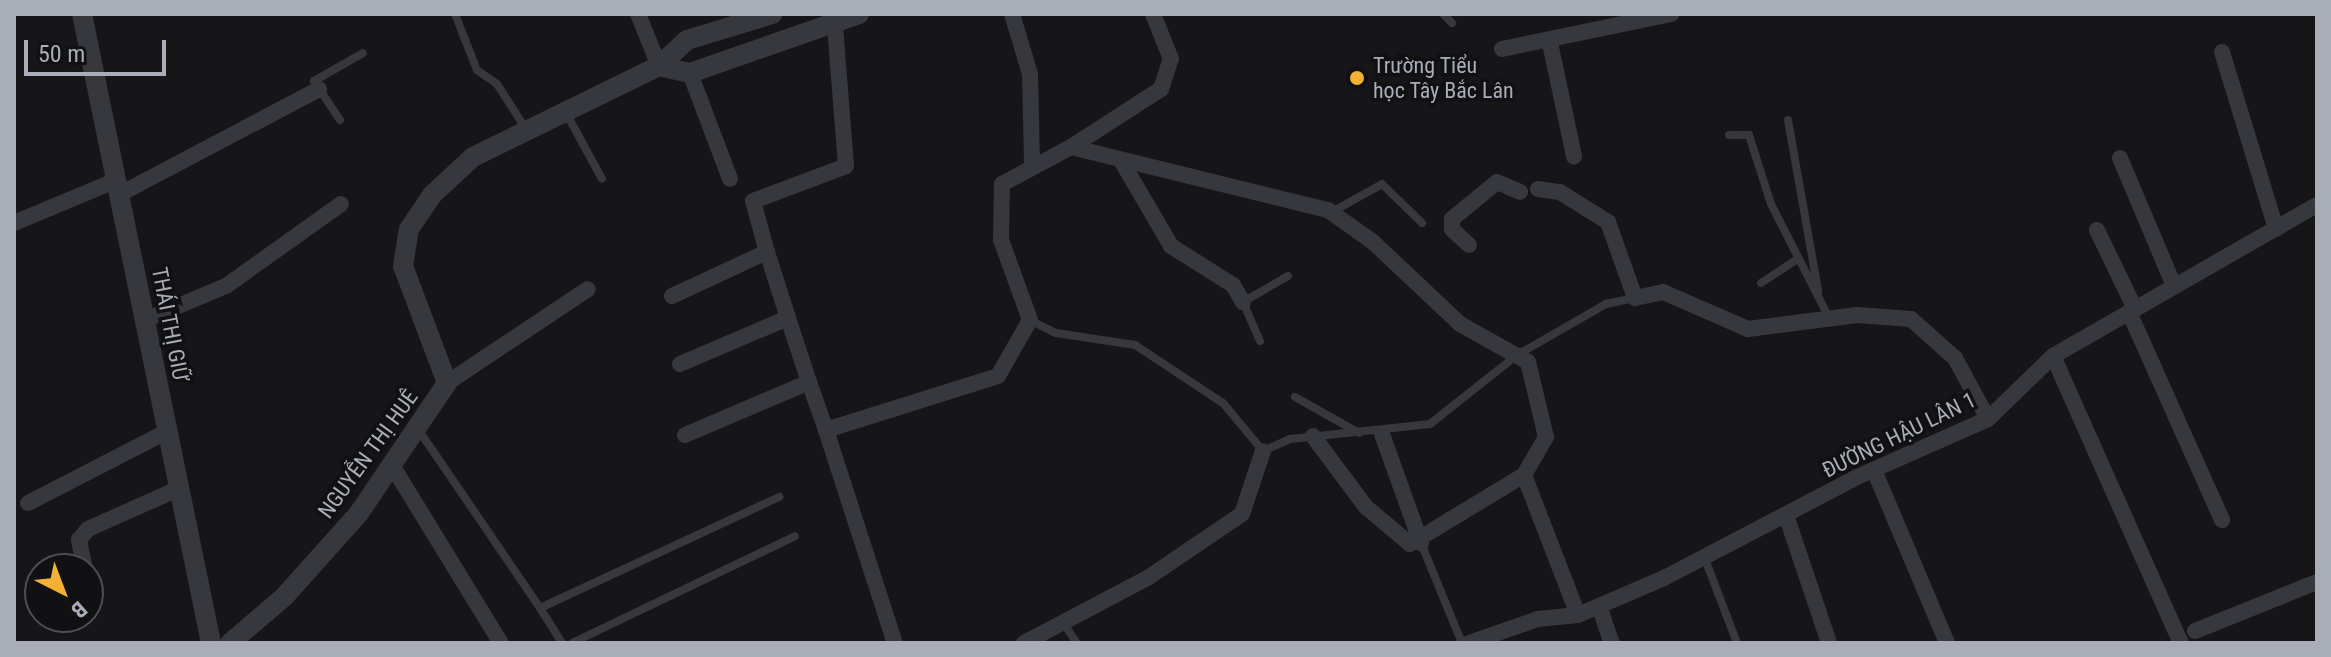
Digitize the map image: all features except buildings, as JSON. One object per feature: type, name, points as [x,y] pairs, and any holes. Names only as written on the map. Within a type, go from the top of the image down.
[{"type":"street","name":"THÁI THỊ GIỮ","points":[[82,14],[211,643]]},
{"type":"street","points":[[638,14],[659,66],[690,73],[835,25],[859,14]]},
{"type":"street","name":"NGUYỄN THỊ HUÊ","points":[[230,643],[284,597],[393,467],[420,432],[447,383],[403,266],[409,229],[432,195],[473,157],[659,66],[687,40],[772,14]]},
{"type":"street","points":[[1012,14],[1030,74],[1032,163]]},
{"type":"street","points":[[826,430],[998,376],[1030,320],[1001,240],[997,200],[1002,184],[1032,163],[1071,147],[1161,89],[1171,59],[1153,14]]},
{"type":"street","points":[[1502,49],[1550,43],[1671,14]]},
{"type":"street","points":[[835,25],[846,166],[753,201],[788,318],[895,643]]},
{"type":"street","points":[[1550,43],[1574,156]]},
{"type":"street","points":[[2222,52],[2276,229]]},
{"type":"street","points":[[690,73],[730,179]]},
{"type":"street","points":[[14,223],[118,187],[319,89]]},
{"type":"street","points":[[1071,147],[1332,212],[1460,324],[1517,355],[1532,368],[1546,437],[1524,475],[1421,543]]},
{"type":"street","points":[[2120,158],[2174,286]]},
{"type":"street","points":[[1122,162],[1171,246],[1233,285],[1243,302]]},
{"type":"street","points":[[1469,245],[1452,229],[1452,219],[1497,182],[1520,192]]},
{"type":"street","points":[[1538,189],[1560,192],[1608,222],[1635,298],[1663,292],[1748,329],[1829,318],[1911,319],[1955,358],[1988,419]]},
{"type":"street","points":[[145,320],[226,286],[341,204]]},
{"type":"street","name":"ĐƯỜNG HẬU LÂN 1","points":[[1469,643],[1578,615],[1599,606],[1705,559],[1874,470],[1988,419],[2053,356],[2317,205]]},
{"type":"street","points":[[2097,230],[2222,520]]},
{"type":"street","points":[[672,296],[767,252]]},
{"type":"street","points":[[447,383],[588,289]]},
{"type":"street","points":[[680,364],[788,318]]},
{"type":"street","points":[[2053,356],[2181,643]]},
{"type":"street","points":[[685,435],[809,382]]},
{"type":"street","points":[[28,503],[168,431]]},
{"type":"street","points":[[1382,434],[1421,543]]},
{"type":"street","points":[[1313,436],[1366,507],[1395,535],[1421,543]]},
{"type":"street","points":[[1024,643],[1064,624],[1242,514],[1263,451]]},
{"type":"street","points":[[393,467],[501,643]]},
{"type":"street","points":[[1874,470],[1947,643]]},
{"type":"street","points":[[1524,475],[1578,615]]},
{"type":"street","points":[[82,553],[79,540],[88,529],[180,488]]},
{"type":"street","points":[[1787,518],[1829,643]]},
{"type":"street","points":[[2195,631],[2317,582]]},
{"type":"street","points":[[1599,606],[1612,643]]},
{"type":"lane","points":[[455,14],[477,70],[497,84],[527,130]]},
{"type":"lane","points":[[1443,14],[1452,23]]},
{"type":"lane","points":[[340,120],[314,81],[363,53]]},
{"type":"lane","points":[[565,110],[602,179]]},
{"type":"lane","points":[[1788,120],[1818,292]]},
{"type":"lane","points":[[1729,135],[1749,135],[1796,260],[1818,292],[1829,318]]},
{"type":"lane","points":[[1332,212],[1382,184],[1422,223]]},
{"type":"lane","points":[[1761,283],[1796,260]]},
{"type":"lane","points":[[1260,341],[1243,302],[1288,276]]},
{"type":"lane","points":[[1030,320],[1056,333],[1135,345],[1214,396],[1263,451],[1313,436],[1382,434],[1430,424],[1517,355],[1606,304],[1635,298]]},
{"type":"lane","points":[[1295,397],[1360,434]]},
{"type":"lane","points":[[420,432],[562,643]]},
{"type":"lane","points":[[540,608],[779,497]]},
{"type":"lane","points":[[572,643],[795,536]]},
{"type":"lane","points":[[1421,543],[1462,643]]},
{"type":"lane","points":[[1705,559],[1737,643]]},
{"type":"lane","points":[[1064,624],[1077,643]]},
{"type":"place","name":"Trường Tiểu học Tây Bắc Lân","points":[[1357,78]]}]
